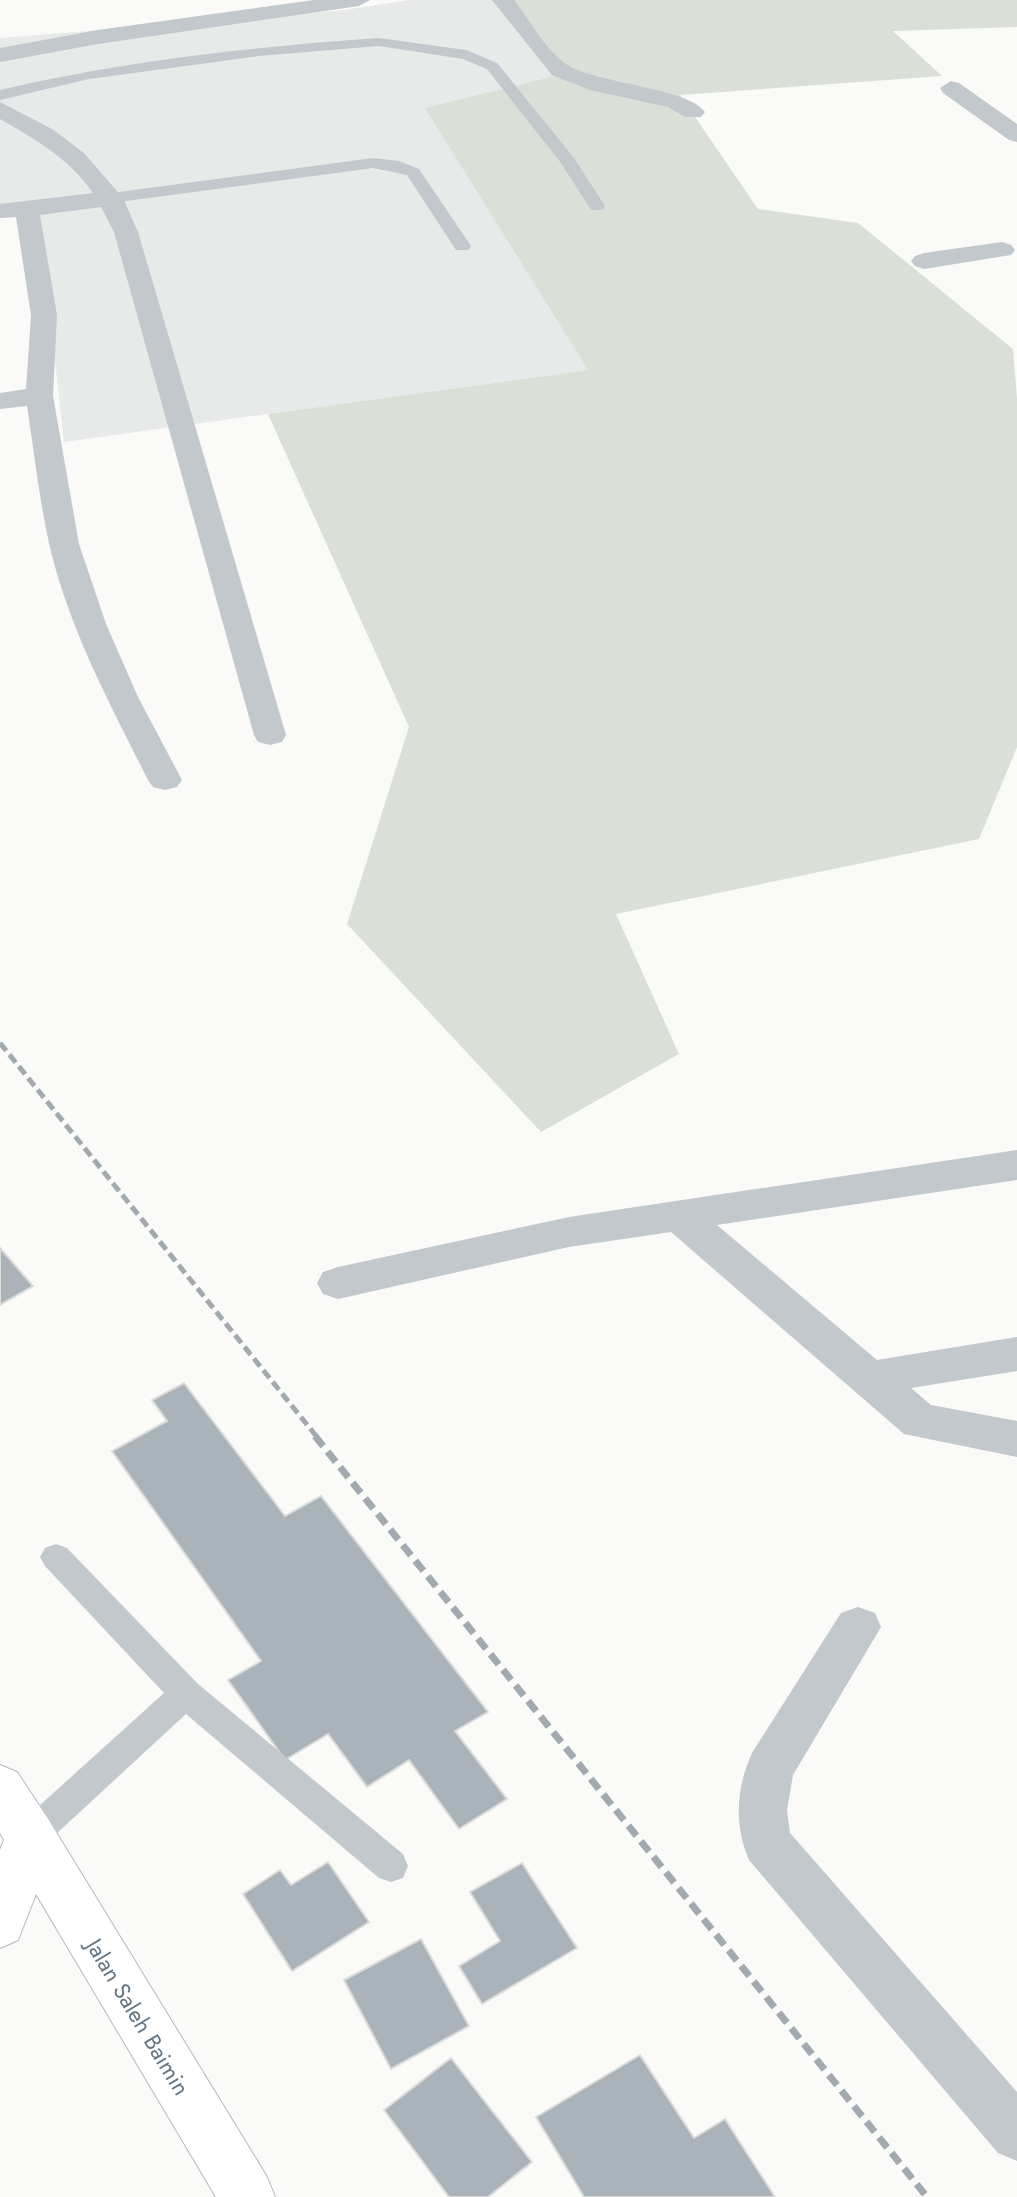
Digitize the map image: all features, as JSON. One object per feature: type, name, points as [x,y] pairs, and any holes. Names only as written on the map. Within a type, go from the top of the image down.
[{"type":"street","points":[[0,55],[97,37],[359,0]]},
{"type":"street","points":[[503,0],[548,59],[575,78],[675,102],[693,112]]},
{"type":"street","points":[[951,88],[1017,135]]},
{"type":"street","points":[[0,109],[57,142],[87,165],[111,198],[127,232],[270,735]]},
{"type":"street","points":[[111,198],[14,210],[44,315],[39,396],[64,544],[90,624],[122,697],[165,780]]},
{"type":"street","points":[[923,261],[1012,254]]},
{"type":"street","points":[[0,401],[39,396]]},
{"type":"street","points":[[338,1283],[569,1232],[1017,1165]]},
{"type":"street","points":[[681,1217],[919,1420],[1017,1439]]},
{"type":"street","points":[[869,1378],[1017,1354]]},
{"type":"street","points":[[858,1627],[769,1769],[762,1810],[766,1843],[1017,2134]]},
{"type":"street","name":"Jalan Saleh Baimin","points":[[0,1788],[247,2197]]},
{"type":"street","points":[[0,1923],[30,1836]]},
{"type":"lane","points":[[0,95],[89,74],[259,51],[379,42],[466,55],[492,66],[568,161],[597,206]]},
{"type":"lane","points":[[111,198],[373,163],[398,166],[413,172],[462,246]]},
{"type":"lane","points":[[56,1557],[186,1694],[391,1866]]},
{"type":"lane","points":[[30,1836],[186,1694]]},
{"type":"shaded area","points":[[409,0],[502,0],[562,74],[426,108],[588,370],[64,442],[38,207],[0,209],[0,38],[344,10]]},
{"type":"shaded area","points":[[502,0],[1017,0],[1017,27],[893,31],[942,76],[680,95],[758,209],[858,223],[1013,349],[1017,399],[1017,747],[979,839],[616,914],[679,1054],[541,1132],[347,924],[409,727],[268,414],[588,370],[425,108],[562,74]]},
{"type":"building","points":[[0,1248],[33,1286],[0,1305]]},
{"type":"building","points":[[184,1383],[285,1516],[321,1496],[488,1712],[455,1731],[507,1799],[459,1829],[409,1760],[367,1787],[328,1734],[285,1760],[228,1680],[261,1661],[112,1451],[167,1421],[152,1400]]},
{"type":"building","points":[[328,1862],[369,1922],[292,1971],[243,1894],[280,1870],[291,1885]]},
{"type":"building","points":[[522,1863],[577,1948],[482,2004],[459,1966],[500,1941],[470,1892]]},
{"type":"building","points":[[421,1939],[469,2026],[391,2069],[344,1980]]},
{"type":"building","points":[[640,2055],[694,2138],[725,2119],[775,2197],[584,2197],[536,2117]]},
{"type":"building","points":[[451,2058],[532,2162],[488,2197],[449,2197],[384,2110]]},
{"type":"railway","points":[[0,1043],[317,1437]]},
{"type":"railway","points":[[315,1436],[927,2197]]}]
